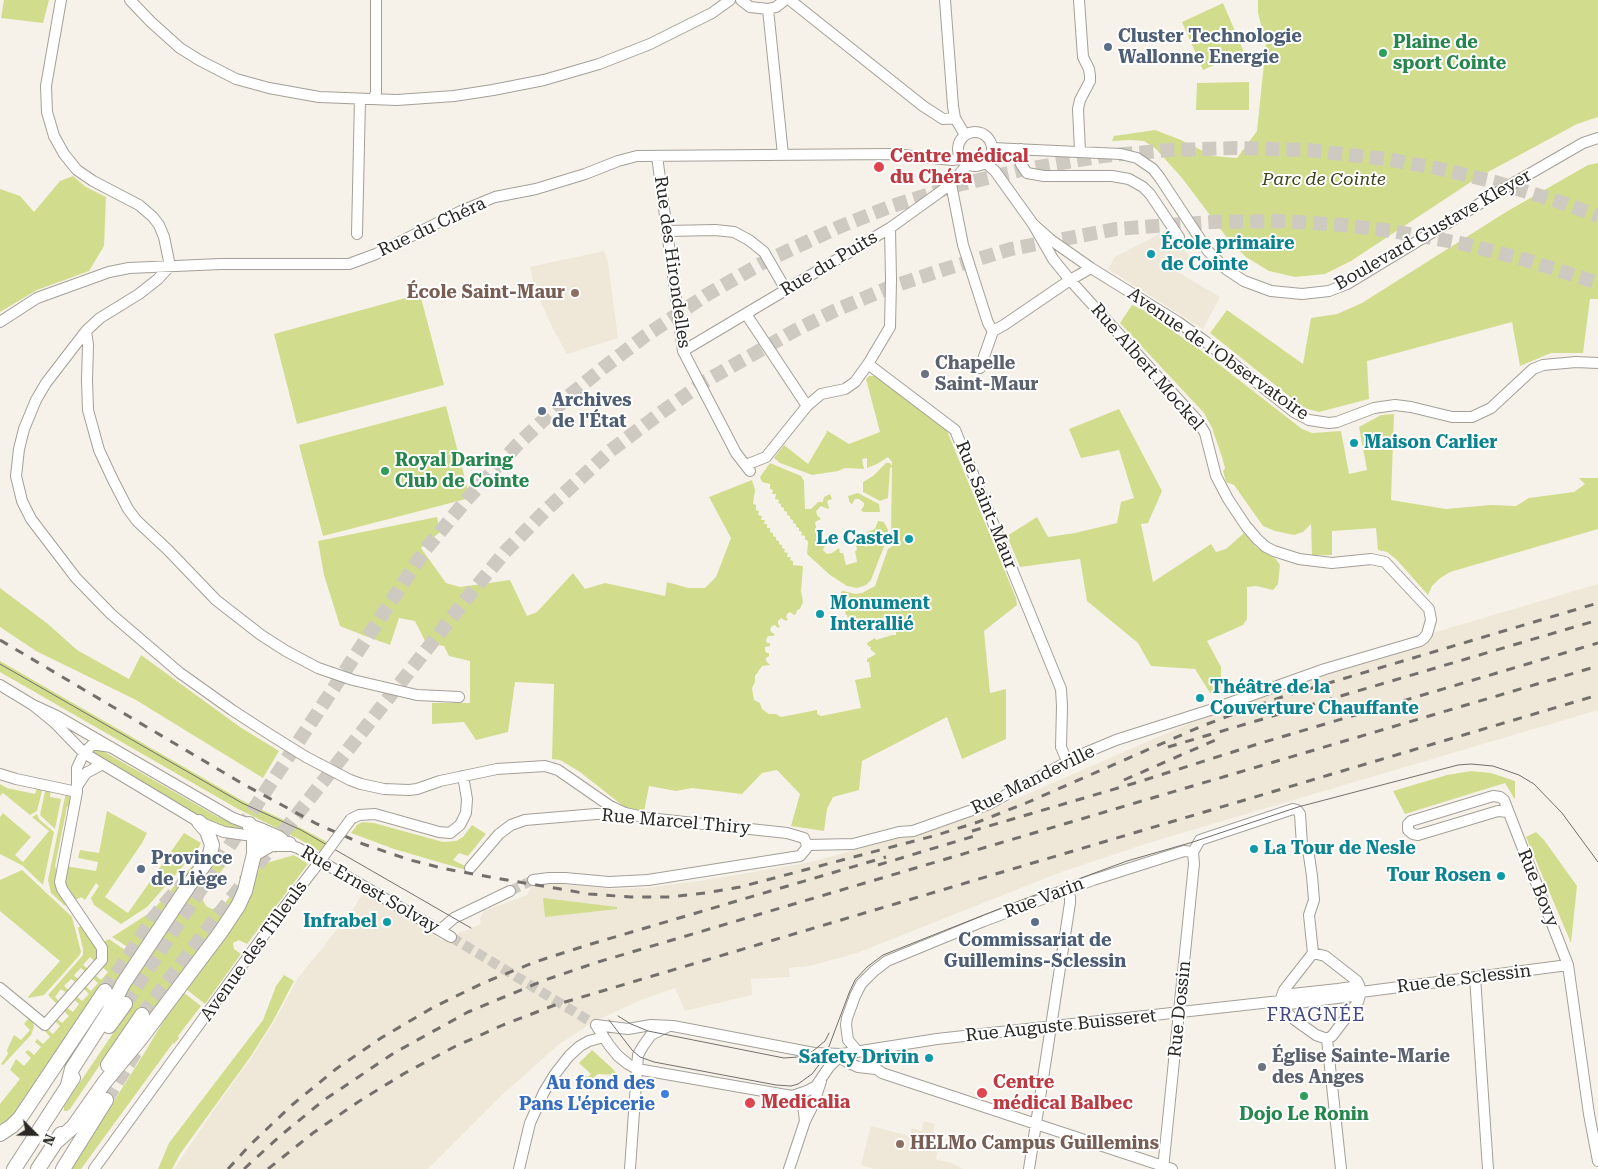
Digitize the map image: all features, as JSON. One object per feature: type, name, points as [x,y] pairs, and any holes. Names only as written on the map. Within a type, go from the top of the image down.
[{"type":"highway","points":[[68,1085],[72,1069],[108,1013],[123,984],[209,858],[212,845],[207,832],[199,822]]},
{"type":"highway","points":[[56,1142],[73,1127],[104,1083],[141,1038],[220,933],[238,906],[245,891],[254,854],[252,830]]},
{"type":"highway","points":[[254,854],[271,844],[289,844]]},
{"type":"highway","points":[[0,1134],[20,1118],[105,991]]},
{"type":"highway","points":[[14,1169],[68,1085],[125,1004]]},
{"type":"highway","points":[[38,1169],[142,1016]]},
{"type":"highway","points":[[63,1169],[106,1100]]},
{"type":"street","points":[[61,0],[46,86],[47,112],[54,136],[64,154],[77,170],[150,213],[164,236],[170,266],[140,294],[100,318],[86,331],[56,369],[36,400],[24,429],[16,476],[26,510],[42,534],[76,578],[111,614],[180,673],[269,734],[327,768],[361,784],[391,790],[417,789],[440,781],[497,769],[545,766],[558,770],[610,806],[625,813]]},
{"type":"street","points":[[130,0],[180,48],[236,79],[296,94],[319,97],[397,100],[493,90],[544,80],[599,64],[659,40],[712,13],[730,0]]},
{"type":"street","points":[[373,99],[376,93],[376,0]]},
{"type":"street","points":[[741,0],[750,7],[768,9],[776,7],[785,0]]},
{"type":"street","points":[[790,0],[923,106],[943,119],[955,118]]},
{"type":"street","points":[[945,0],[953,106],[955,118],[965,135]]},
{"type":"street","points":[[1079,0],[1083,57],[1090,76],[1090,81],[1080,100],[1078,110],[1080,151]]},
{"type":"street","points":[[768,9],[783,155]]},
{"type":"street","points":[[357,234],[360,99]]},
{"type":"street","points":[[974,132],[984,135],[991,143],[992,148],[992,153],[986,162],[976,167],[964,162],[958,147],[965,135],[974,132]]},
{"type":"street","name":"Boulevard Gustave Kleyer","points":[[992,148],[1080,151],[1121,154],[1137,158],[1153,169],[1164,182],[1208,250],[1221,264],[1244,281],[1271,291],[1294,294],[1329,291],[1347,284],[1512,184],[1598,138]]},
{"type":"street","points":[[1021,149],[1021,164],[1027,174],[1044,176],[1112,176],[1129,179],[1143,187],[1150,194],[1179,237]]},
{"type":"street","name":"Rue du Chéra","points":[[0,322],[37,298],[109,272],[129,268],[221,264],[349,264],[376,254],[461,211],[495,197],[585,174],[637,156],[893,154],[964,162]]},
{"type":"street","name":"Rue des Hirondelles","points":[[657,156],[683,351],[736,453],[748,468],[766,456],[807,406]]},
{"type":"street","name":"Rue du Puits","points":[[683,351],[890,228],[952,184],[964,162]]},
{"type":"street","name":"Avenue de l'Observatoire","points":[[986,162],[995,171],[1033,224],[1051,240],[1091,268],[1178,322],[1294,412],[1310,420],[1320,423],[1337,422],[1374,408],[1395,405],[1452,417],[1472,417],[1491,408],[1533,369],[1542,365],[1576,362],[1598,364]]},
{"type":"street","points":[[1150,194],[1164,182]]},
{"type":"street","points":[[952,184],[962,245],[988,323],[993,331]]},
{"type":"street","name":"Rue Albert Mockel","points":[[1033,224],[1053,259],[1070,280],[1197,420],[1205,433],[1216,476],[1228,499],[1257,540],[1274,551],[1299,559],[1332,563],[1371,559],[1385,562],[1429,609],[1431,615],[1429,626]]},
{"type":"street","points":[[746,314],[807,406],[821,394],[845,389],[855,382],[890,327],[890,228]]},
{"type":"street","points":[[667,231],[715,230],[734,232],[750,240],[764,252],[786,290]]},
{"type":"street","points":[[980,368],[993,331],[1091,268]]},
{"type":"street","points":[[86,331],[88,345],[88,410],[99,450],[113,480],[128,509],[137,521],[216,600],[261,635],[318,668],[353,680],[418,695],[459,697]]},
{"type":"street","name":"Rue Saint-Maur","points":[[868,364],[955,430],[1061,688],[1060,742],[1067,762]]},
{"type":"street","name":"Rue Mandeville","points":[[807,845],[853,844],[899,832],[913,831],[989,804],[1067,762],[1116,740],[1210,710],[1325,669],[1420,641],[1426,636],[1429,626]]},
{"type":"street","name":"Rue Ernest Solvay","points":[[0,685],[33,705],[57,716],[252,830],[289,844],[451,936]]},
{"type":"street","name":"Rue Ernest Solvay","points":[[33,705],[54,722],[84,754],[199,822],[224,832],[252,830]]},
{"type":"street","points":[[0,988],[45,1025],[99,964],[103,956],[102,948],[62,889],[60,882],[77,790],[77,768],[84,754],[94,744],[111,748]]},
{"type":"street","points":[[77,790],[86,773],[101,765]]},
{"type":"street","points":[[0,774],[16,779],[77,790]]},
{"type":"street","name":"Avenue des Tilleuls","points":[[94,1169],[280,913],[351,819],[359,815],[375,814],[439,832],[450,833],[460,825],[466,813],[467,799],[463,776]]},
{"type":"street","name":"Rue Bovy","points":[[1508,812],[1498,812],[1418,834],[1413,834],[1408,830],[1408,824],[1411,821],[1493,796],[1504,800],[1568,965],[1589,1114],[1598,1161]]},
{"type":"street","points":[[1193,852],[1200,840],[1293,809],[1297,810],[1300,814],[1302,845],[1308,849],[1312,876],[1314,900],[1309,915],[1313,953],[1284,990],[1280,1001],[1285,1011],[1294,1020],[1316,1035],[1327,1039]]},
{"type":"street","name":"Rue Marcel Thiry","points":[[470,868],[500,834],[511,825],[525,820],[570,816],[625,813],[648,818],[787,833],[804,838],[807,845]]},
{"type":"street","points":[[534,880],[565,878],[608,882],[648,880],[800,856],[807,845]]},
{"type":"street","name":"Rue Varin","points":[[876,1070],[861,1051],[848,1040],[846,1025],[855,996],[861,984],[879,966],[905,952],[1067,889],[1175,853],[1193,852]]},
{"type":"street","name":"Rue Dossin","points":[[1166,1168],[1194,864],[1193,852]]},
{"type":"street","points":[[1029,1169],[1070,903],[1067,889]]},
{"type":"street","points":[[440,930],[454,918],[510,891]]},
{"type":"street","points":[[1313,953],[1325,956],[1357,981],[1361,992],[1358,1002],[1332,1036],[1327,1039]]},
{"type":"street","name":"Rue de Sclessin","points":[[1280,1001],[1289,1004],[1353,996],[1361,992],[1568,965]]},
{"type":"street","points":[[1475,977],[1488,1169]]},
{"type":"street","name":"Rue Auguste Buisseret","points":[[841,1056],[938,1039],[1280,1001]]},
{"type":"street","points":[[805,1121],[803,1105],[800,1100],[792,1096],[637,1069],[618,1056],[596,1025],[628,1029],[651,1025],[673,1026],[814,1053],[841,1056],[847,1062],[858,1067],[876,1070],[1166,1168]]},
{"type":"street","points":[[630,1169],[638,1055],[646,1040],[658,1030],[673,1026]]},
{"type":"street","points":[[519,1169],[530,1123],[544,1092],[555,1074],[569,1056],[580,1046],[589,1041],[604,1037]]},
{"type":"street","points":[[1327,1039],[1341,1169]]},
{"type":"street","points":[[789,1169],[821,1081],[829,1067],[841,1056]]},
{"type":"street","points":[[637,1087],[643,1079],[651,1074],[658,1073]]},
{"type":"street","points":[[792,1096],[812,1089],[821,1081]]},
{"type":"shaded area","points":[[1171,228],[1190,257],[1174,270],[1220,297],[1203,329],[1108,269],[1115,257]]},
{"type":"shaded area","name":"École Saint-Maur","points":[[604,251],[608,263],[618,338],[567,354],[542,304],[530,267]]},
{"type":"shaded area","points":[[1598,584],[1598,710],[1148,843],[1061,872],[857,953],[809,966],[789,968],[790,977],[751,979],[752,995],[685,1011],[675,988],[641,1000],[593,1022],[558,1045],[501,1096],[428,1169],[174,1169],[252,1057],[298,978],[352,911],[363,892],[442,940],[481,924],[480,919],[484,911],[527,895],[534,881],[611,889],[647,888],[811,862],[948,824],[995,808],[1234,704],[1436,632]]},
{"type":"shaded area","name":"HELMo Campus Guillemins","points":[[924,1121],[935,1124],[930,1143],[939,1145],[936,1159],[954,1164],[963,1169],[874,1169],[861,1165],[871,1126],[909,1136],[912,1128],[921,1131]]},
{"type":"green space","points":[[4,0],[49,0],[43,23],[1,18]]},
{"type":"green space","name":"Parc de Cointe","points":[[1258,0],[1598,0],[1598,117],[1577,124],[1477,178],[1351,261],[1325,274],[1295,277],[1269,271],[1246,257],[1228,239],[1182,178],[1156,149],[1144,141],[1112,141],[1114,136],[1155,130],[1181,140],[1213,156],[1237,158],[1257,131],[1266,44],[1258,13]]},
{"type":"green space","points":[[1223,3],[1244,52],[1203,70],[1182,22]]},
{"type":"green space","points":[[1249,82],[1249,110],[1196,110],[1197,83]]},
{"type":"green space","points":[[1598,163],[1598,299],[1590,299],[1583,353],[1551,353],[1520,366],[1512,322],[1367,361],[1369,399],[1319,412],[1304,408],[1210,333],[1227,310],[1303,364],[1311,318],[1337,314],[1362,303],[1506,212],[1588,165]]},
{"type":"green space","points":[[73,176],[86,187],[106,197],[104,246],[89,271],[37,290],[0,312],[0,189],[20,196],[34,212],[60,181]]},
{"type":"green space","name":"Royal Daring Club de Cointe","points":[[420,294],[444,385],[297,424],[274,334]]},
{"type":"green space","points":[[1132,305],[1143,310],[1203,352],[1302,429],[1312,433],[1341,431],[1349,474],[1367,470],[1359,427],[1381,415],[1394,414],[1391,500],[1446,509],[1491,505],[1516,506],[1529,498],[1574,492],[1585,484],[1579,478],[1598,478],[1598,529],[1450,572],[1432,586],[1428,595],[1397,560],[1387,552],[1378,550],[1376,528],[1332,531],[1332,555],[1312,555],[1311,524],[1303,532],[1294,535],[1263,526],[1234,485],[1226,482],[1222,457],[1212,428],[1204,413],[1120,323]]},
{"type":"green space","points":[[869,376],[877,376],[945,426],[1016,598],[1017,605],[984,631],[990,693],[1006,689],[1006,739],[962,759],[947,717],[862,761],[859,790],[833,797],[827,809],[824,831],[791,826],[800,794],[777,770],[762,773],[742,794],[692,788],[676,791],[649,786],[644,812],[627,809],[580,772],[560,760],[552,759],[554,684],[515,682],[508,732],[476,740],[464,722],[432,724],[432,703],[470,703],[470,661],[449,656],[444,646],[426,643],[415,621],[399,618],[390,645],[340,626],[324,575],[318,541],[437,517],[440,532],[421,548],[446,583],[460,587],[510,580],[527,616],[537,612],[573,573],[585,589],[605,583],[665,596],[667,582],[688,588],[705,588],[716,577],[731,538],[709,497],[752,480],[755,490],[753,504],[756,505],[756,510],[759,511],[758,515],[762,516],[761,520],[765,520],[764,524],[767,524],[767,528],[770,528],[770,532],[779,541],[779,544],[782,545],[782,548],[785,549],[784,552],[788,553],[787,557],[791,557],[790,560],[793,561],[793,565],[803,566],[801,591],[803,602],[796,614],[794,615],[790,612],[787,614],[786,617],[788,619],[786,621],[781,618],[778,621],[780,626],[778,628],[775,625],[770,629],[775,634],[768,636],[766,640],[767,643],[770,643],[770,646],[765,647],[765,651],[769,653],[766,661],[770,665],[762,666],[755,676],[752,688],[754,700],[760,703],[762,709],[769,714],[776,714],[781,717],[817,710],[817,714],[821,716],[861,708],[855,680],[871,677],[867,659],[876,654],[867,643],[875,638],[876,640],[896,635],[896,630],[893,626],[896,623],[896,617],[856,624],[848,619],[846,615],[841,592],[862,593],[875,586],[888,549],[894,545],[891,535],[892,467],[890,468],[888,498],[880,501],[863,492],[863,482],[873,476],[886,463],[890,463],[892,466],[892,462],[888,457],[867,468],[867,458],[862,459],[864,469],[845,468],[812,475],[780,463],[774,458],[784,445],[808,464],[827,432],[826,430],[849,444],[880,432],[866,379]]},
{"type":"green space","name":"Royal Daring Club de Cointe","points":[[446,406],[470,498],[323,536],[299,445]]},
{"type":"green space","points":[[1119,409],[1162,491],[1148,523],[1141,524],[1153,582],[1211,544],[1216,552],[1226,549],[1244,533],[1256,547],[1276,559],[1280,565],[1278,584],[1273,590],[1256,586],[1247,587],[1247,619],[1243,625],[1207,641],[1221,667],[1221,687],[1219,693],[1210,693],[1195,669],[1151,666],[1138,643],[1087,601],[1080,559],[1020,567],[1007,536],[1037,517],[1048,537],[1117,523],[1121,502],[1134,498],[1119,450],[1081,458],[1069,429]]},
{"type":"green space","points":[[770,463],[801,476],[804,481],[805,509],[811,509],[818,502],[823,502],[824,497],[830,494],[832,499],[827,501],[829,508],[821,506],[816,511],[821,519],[815,522],[818,538],[820,542],[825,541],[823,550],[827,554],[839,548],[840,553],[843,553],[846,565],[857,562],[856,545],[860,544],[866,547],[869,545],[871,540],[866,535],[867,532],[875,529],[878,521],[884,522],[888,530],[888,536],[871,580],[866,585],[857,588],[847,586],[830,575],[807,554],[808,542],[805,540],[805,536],[801,535],[802,532],[793,523],[793,520],[790,519],[790,516],[787,515],[787,512],[784,511],[784,508],[781,507],[781,504],[778,503],[779,500],[775,499],[776,494],[772,494],[773,490],[770,489],[770,484],[762,482],[760,477]]},
{"type":"green space","points":[[858,493],[879,504],[880,512],[863,512],[861,510],[864,503],[859,499],[855,499],[852,504],[850,503],[848,496]]},
{"type":"green space","points":[[0,588],[48,624],[77,650],[129,679],[141,655],[240,727],[279,751],[263,778],[136,700],[36,651],[0,627]]},
{"type":"green space","points":[[0,661],[243,801],[327,842],[321,852],[238,809],[0,672]]},
{"type":"green space","points":[[96,749],[103,751],[218,817],[241,826],[243,830],[213,826],[93,756],[93,752]]},
{"type":"green space","points":[[1471,771],[1491,773],[1515,781],[1515,799],[1505,783],[1405,814],[1393,791],[1447,775]]},
{"type":"green space","points":[[0,784],[7,788],[35,794],[38,785],[43,787],[37,811],[30,815],[3,793],[0,796]]},
{"type":"green space","points":[[46,787],[51,788],[50,797],[61,799],[55,829],[40,815]]},
{"type":"green space","points":[[66,792],[73,793],[71,804],[67,807],[55,866],[70,906],[64,905],[51,893],[48,880]]},
{"type":"green space","points":[[107,811],[147,833],[105,897],[128,913],[184,833],[201,843],[198,849],[147,907],[121,924],[94,905],[91,898],[99,886],[96,883],[85,900],[81,897],[74,901],[64,885],[65,866],[96,871],[98,862],[78,858],[80,850],[99,853]]},
{"type":"green space","points":[[3,813],[31,837],[15,855],[23,862],[49,831],[32,817],[37,814],[39,819],[54,832],[43,885],[23,866],[0,854],[0,817]]},
{"type":"green space","points":[[362,822],[374,823],[443,842],[456,841],[463,837],[472,825],[486,834],[468,856],[459,853],[453,860],[467,867],[466,870],[394,849],[351,833]]},
{"type":"green space","points":[[1536,832],[1544,840],[1577,886],[1571,943],[1526,837]]},
{"type":"green space","points":[[203,854],[205,856],[137,953],[112,937],[151,912]]},
{"type":"green space","points":[[294,855],[308,864],[247,944],[239,940],[233,943],[234,949],[241,954],[205,1004],[186,989],[244,910],[260,865]]},
{"type":"green space","points":[[214,858],[227,864],[205,891],[203,900],[206,906],[212,909],[223,906],[246,874],[242,892],[148,1020],[136,1012],[70,1109],[64,1111],[64,1106],[130,1008],[119,1000]]},
{"type":"green space","points":[[22,870],[72,917],[81,952],[44,995],[29,998],[60,961],[0,911],[0,880]]},
{"type":"green space","points":[[543,898],[617,907],[617,909],[545,917]]},
{"type":"green space","points":[[82,924],[99,949],[96,962],[90,957],[83,965],[89,970],[87,973],[81,968],[74,975],[80,981],[77,983],[71,979],[64,986],[70,991],[68,994],[61,989],[55,997],[60,1002],[58,1005],[48,995],[83,955],[78,928]]},
{"type":"green space","points":[[109,939],[135,957],[110,994],[20,1110],[0,1127],[0,1104],[20,1079],[10,1070],[16,1059],[24,1066],[31,1058],[25,1052],[28,1050],[34,1055],[41,1047],[35,1042],[37,1039],[43,1044],[50,1037],[45,1031],[47,1029],[53,1034],[60,1026],[54,1020],[56,1018],[62,1023],[69,1016],[63,1010],[66,1007],[73,1012],[79,1004],[73,999],[76,996],[82,1001],[89,994],[83,988],[85,986],[91,991],[98,983],[92,978],[95,975],[101,980],[108,972],[101,966],[102,943]]},
{"type":"green space","points":[[284,975],[294,981],[273,1021],[251,1056],[180,1154],[172,1169],[158,1169],[169,1143],[263,1020],[276,986]]},
{"type":"green space","points":[[183,992],[201,1006],[81,1169],[71,1169],[173,1005]]},
{"type":"green space","points":[[29,1018],[34,1027],[31,1035],[3,1065],[1,1064],[8,1054],[7,1050],[14,1035],[21,1040],[30,1030],[24,1024]]},
{"type":"green space","points":[[592,1050],[617,1075],[598,1074],[588,1083],[582,1078],[585,1075],[588,1077],[591,1074],[579,1063]]},
{"type":"tunnel","points":[[125,1004],[425,550],[469,497],[517,445],[570,395],[603,368],[645,336],[708,294],[766,261],[839,227],[889,207],[958,185],[1021,170],[1103,156],[1169,150],[1236,148],[1308,150],[1386,159],[1436,168],[1495,182],[1598,216]]},
{"type":"tunnel","points":[[142,1015],[219,914],[505,552],[545,511],[610,451],[704,382],[794,331],[834,311],[888,288],[1011,249],[1116,229],[1211,222],[1282,221],[1343,225],[1392,231],[1460,243],[1523,259],[1598,283]]},
{"type":"tunnel","points":[[105,991],[154,917],[192,874]]},
{"type":"tunnel","points":[[510,891],[533,880]]},
{"type":"tunnel","points":[[451,937],[596,1025]]},
{"type":"tunnel","points":[[106,1100],[137,1050]]},
{"type":"tram line","points":[[0,664],[242,803],[301,830],[471,928]]},
{"type":"tram line","points":[[609,1020],[632,1050],[640,1057],[654,1062],[776,1085],[791,1086],[798,1084],[812,1074],[825,1057],[855,980],[867,967],[883,955],[1127,861],[1193,842],[1298,807],[1458,765],[1493,766],[1519,775],[1534,784],[1562,813],[1598,862]]},
{"type":"tram line","points":[[618,1016],[648,1031],[784,1058],[798,1057],[813,1051],[825,1041],[829,1033]]},
{"type":"railway","points":[[0,640],[243,784],[317,824],[363,844],[410,860],[490,877],[589,894],[670,897],[740,887],[937,835],[978,822],[1026,803],[1202,726],[1250,708],[1598,603]]},
{"type":"railway","points":[[1168,747],[1598,620]]},
{"type":"railway","points":[[972,831],[1598,643]]},
{"type":"railway","points":[[244,1169],[324,1100],[394,1053],[468,1012],[545,980],[598,962],[1598,666]]},
{"type":"railway","points":[[268,1169],[313,1133],[405,1073],[454,1047],[555,1005],[1598,695]]},
{"type":"railway","points":[[1124,780],[1220,738]]},
{"type":"railway","points":[[878,865],[981,834]]},
{"type":"railway","points":[[228,1169],[292,1105],[336,1069],[381,1038],[432,1008],[483,983],[535,962],[591,944],[886,857]]},
{"type":"place","name":"Cluster Technologie Wallonne Energie","points":[[1108,47]]},
{"type":"place","name":"Plaine de sport Cointe","points":[[1383,53]]},
{"type":"place","name":"Centre médical du Chéra","points":[[879,167]]},
{"type":"place","name":"École primaire de Cointe","points":[[1151,254]]},
{"type":"place","name":"École Saint-Maur","points":[[575,293]]},
{"type":"place","name":"Chapelle Saint-Maur","points":[[925,374]]},
{"type":"place","name":"Archives de l'État","points":[[542,411]]},
{"type":"place","name":"Maison Carlier","points":[[1354,443]]},
{"type":"place","name":"Royal Daring Club de Cointe","points":[[385,471]]},
{"type":"place","name":"Le Castel","points":[[909,539]]},
{"type":"place","name":"Monument Interallié","points":[[820,614]]},
{"type":"place","name":"Théâtre de la Couverture Chauffante","points":[[1200,698]]},
{"type":"place","name":"La Tour de Nesle","points":[[1254,849]]},
{"type":"place","name":"Province de Liège","points":[[141,869]]},
{"type":"place","name":"Tour Rosen","points":[[1501,876]]},
{"type":"place","name":"Infrabel","points":[[387,922]]},
{"type":"place","name":"Commissariat de Guillemins-Sclessin","points":[[1035,922]]},
{"type":"place","name":"Safety Drivin","points":[[929,1058]]},
{"type":"place","name":"Église Sainte-Marie des Anges","points":[[1262,1067]]},
{"type":"place","name":"Centre médical Balbec","points":[[982,1093]]},
{"type":"place","name":"Au fond des Pans L'épicerie","points":[[665,1094]]},
{"type":"place","name":"Dojo Le Ronin","points":[[1304,1096]]},
{"type":"place","name":"Medicalia","points":[[750,1103]]},
{"type":"place","name":"HELMo Campus Guillemins","points":[[900,1144]]},
{"type":"district","name":"FRAGNÉE","points":[[1316,1015]]}]
